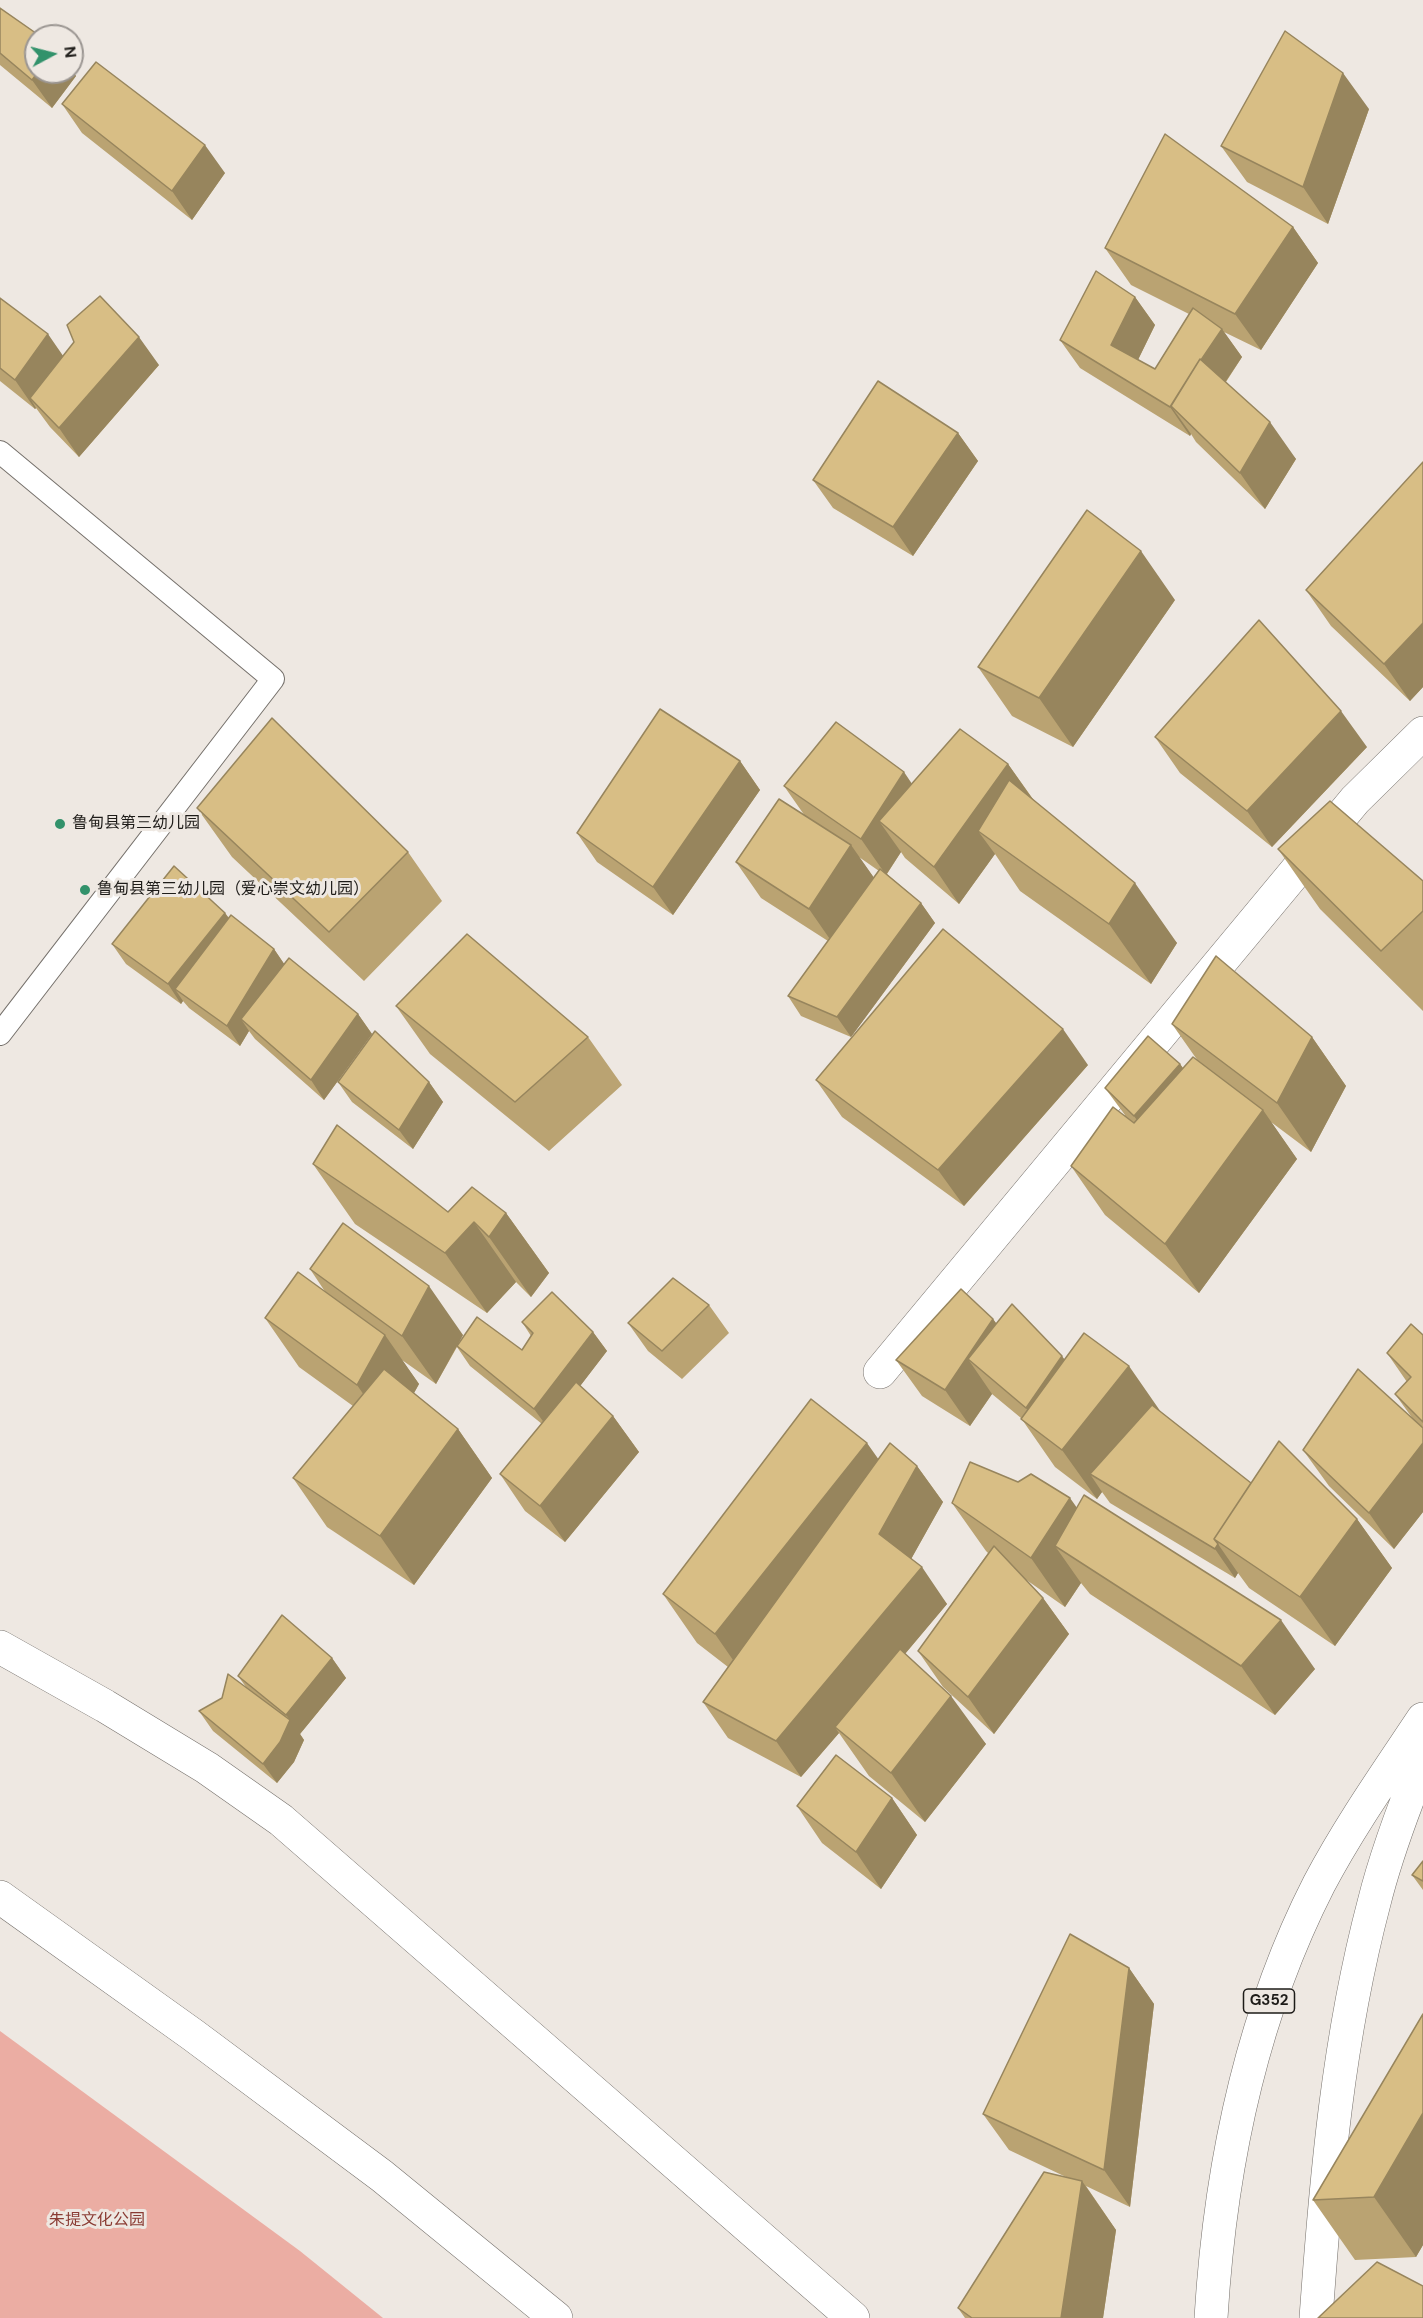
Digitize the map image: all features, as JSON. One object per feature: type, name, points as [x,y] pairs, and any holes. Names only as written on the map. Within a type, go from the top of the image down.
[{"type":"main road","points":[[879,1372],[1355,800],[1423,733]]},
{"type":"main road","points":[[0,1647],[105,1706],[207,1768],[281,1820],[854,2318]]},
{"type":"main road","name":"G352","points":[[1211,2318],[1214,2272],[1227,2173],[1243,2088],[1264,2013],[1290,1946],[1319,1883],[1353,1825],[1423,1719]]},
{"type":"main road","points":[[1316,2318],[1324,2210],[1345,2036],[1374,1900],[1405,1805],[1423,1760]]},
{"type":"main road","points":[[0,1897],[193,2035],[382,2176],[556,2318]]},
{"type":"lane","points":[[0,452],[273,679],[0,1034]]},
{"type":"green space","name":"朱提文化公园","points":[[0,2031],[300,2251],[383,2318],[0,2318]]},
{"type":"building","points":[[0,8],[24,25],[24,73],[0,53]]},
{"type":"building","points":[[1285,31],[1343,73],[1303,187],[1221,146]]},
{"type":"building","points":[[96,62],[205,145],[172,191],[62,104],[78,84],[84,84],[84,77]]},
{"type":"building","points":[[1165,134],[1293,227],[1235,314],[1105,248]]},
{"type":"building","points":[[1096,271],[1135,297],[1111,345],[1155,369],[1193,308],[1222,329],[1170,407],[1060,340]]},
{"type":"building","points":[[100,296],[139,337],[59,428],[30,398],[74,342],[67,325]]},
{"type":"building","points":[[0,298],[48,334],[15,380],[0,368]]},
{"type":"building","points":[[1200,359],[1270,422],[1240,473],[1171,406]]},
{"type":"building","points":[[878,381],[958,433],[893,527],[813,480]]},
{"type":"building","points":[[1423,462],[1423,623],[1384,664],[1306,590]]},
{"type":"building","points":[[1087,510],[1141,551],[1039,698],[978,667]]},
{"type":"building","points":[[1259,620],[1341,711],[1247,811],[1155,737]]},
{"type":"building","points":[[660,709],[740,761],[653,887],[577,833]]},
{"type":"building","points":[[272,718],[408,852],[329,932],[197,808]]},
{"type":"building","points":[[836,722],[904,772],[861,839],[784,786]]},
{"type":"building","points":[[960,729],[1008,764],[934,867],[879,821]]},
{"type":"building","points":[[1009,780],[1135,883],[1109,924],[978,831]]},
{"type":"building","points":[[779,799],[851,845],[809,909],[736,862]]},
{"type":"building","points":[[1330,801],[1423,881],[1423,911],[1381,951],[1278,849]]},
{"type":"building","points":[[174,866],[225,913],[168,984],[112,944]]},
{"type":"building","points":[[880,869],[921,903],[837,1017],[788,996]]},
{"type":"building","points":[[231,915],[274,949],[227,1026],[175,989]]},
{"type":"building","points":[[943,929],[1063,1029],[938,1170],[816,1080]]},
{"type":"building","points":[[467,934],[588,1037],[515,1102],[396,1006]]},
{"type":"building","points":[[1216,956],[1312,1037],[1277,1103],[1172,1024]]},
{"type":"building","points":[[289,958],[358,1014],[311,1080],[241,1019]]},
{"type":"building","points":[[375,1031],[429,1082],[399,1130],[338,1082]]},
{"type":"building","points":[[1148,1036],[1180,1064],[1134,1116],[1105,1088]]},
{"type":"building","points":[[1193,1057],[1263,1110],[1165,1244],[1071,1166],[1113,1107],[1134,1123]]},
{"type":"building","points":[[337,1125],[448,1212],[472,1187],[506,1213],[489,1237],[474,1222],[445,1253],[313,1164]]},
{"type":"building","points":[[343,1223],[429,1286],[402,1336],[310,1269]]},
{"type":"building","points":[[298,1272],[385,1335],[357,1385],[265,1318]]},
{"type":"building","points":[[673,1278],[709,1305],[662,1351],[628,1323]]},
{"type":"building","points":[[961,1289],[993,1319],[945,1390],[896,1360]]},
{"type":"building","points":[[552,1292],[593,1332],[534,1409],[457,1346],[477,1317],[522,1350],[533,1333],[522,1322]]},
{"type":"building","points":[[1012,1304],[1062,1356],[1026,1408],[968,1359]]},
{"type":"building","points":[[1411,1324],[1423,1335],[1423,1422],[1395,1394],[1411,1377],[1387,1353]]},
{"type":"building","points":[[1084,1333],[1129,1366],[1062,1450],[1021,1419]]},
{"type":"building","points":[[384,1369],[458,1429],[380,1536],[293,1478]]},
{"type":"building","points":[[1358,1369],[1423,1428],[1423,1443],[1369,1513],[1303,1450]]},
{"type":"building","points":[[576,1382],[613,1416],[540,1506],[500,1474]]},
{"type":"building","points":[[811,1399],[867,1443],[715,1634],[663,1594]]},
{"type":"building","points":[[1152,1405],[1251,1483],[1214,1539],[1218,1544],[1215,1549],[1090,1474]]},
{"type":"building","points":[[1279,1441],[1357,1519],[1300,1597],[1214,1539]]},
{"type":"building","points":[[890,1443],[917,1466],[879,1534],[922,1567],[776,1741],[703,1702]]},
{"type":"building","points":[[970,1462],[1018,1482],[1031,1474],[1070,1498],[1031,1558],[952,1503]]},
{"type":"building","points":[[1084,1495],[1281,1620],[1241,1666],[1055,1546]]},
{"type":"building","points":[[994,1546],[1043,1598],[968,1697],[918,1651]]},
{"type":"building","points":[[282,1615],[332,1658],[286,1715],[238,1676]]},
{"type":"building","points":[[900,1649],[951,1696],[891,1773],[835,1727]]},
{"type":"building","points":[[228,1674],[290,1720],[280,1742],[263,1764],[199,1711],[222,1698]]},
{"type":"building","points":[[836,1755],[892,1798],[856,1852],[797,1806]]},
{"type":"building","points":[[1423,1861],[1423,1881],[1412,1875]]},
{"type":"building","points":[[1070,1934],[1129,1968],[1104,2170],[983,2114]]},
{"type":"building","points":[[1423,2014],[1423,2113],[1374,2197],[1313,2200]]},
{"type":"building","points":[[1044,2172],[1082,2181],[1061,2318],[972,2318],[958,2308]]},
{"type":"building","points":[[1377,2262],[1423,2286],[1423,2318],[1318,2318]]},
{"type":"place","name":"鲁甸县第三幼儿园","points":[[60,824]]},
{"type":"place","name":"鲁甸县第三幼儿园（爱心崇文幼儿园）","points":[[85,890]]}]
